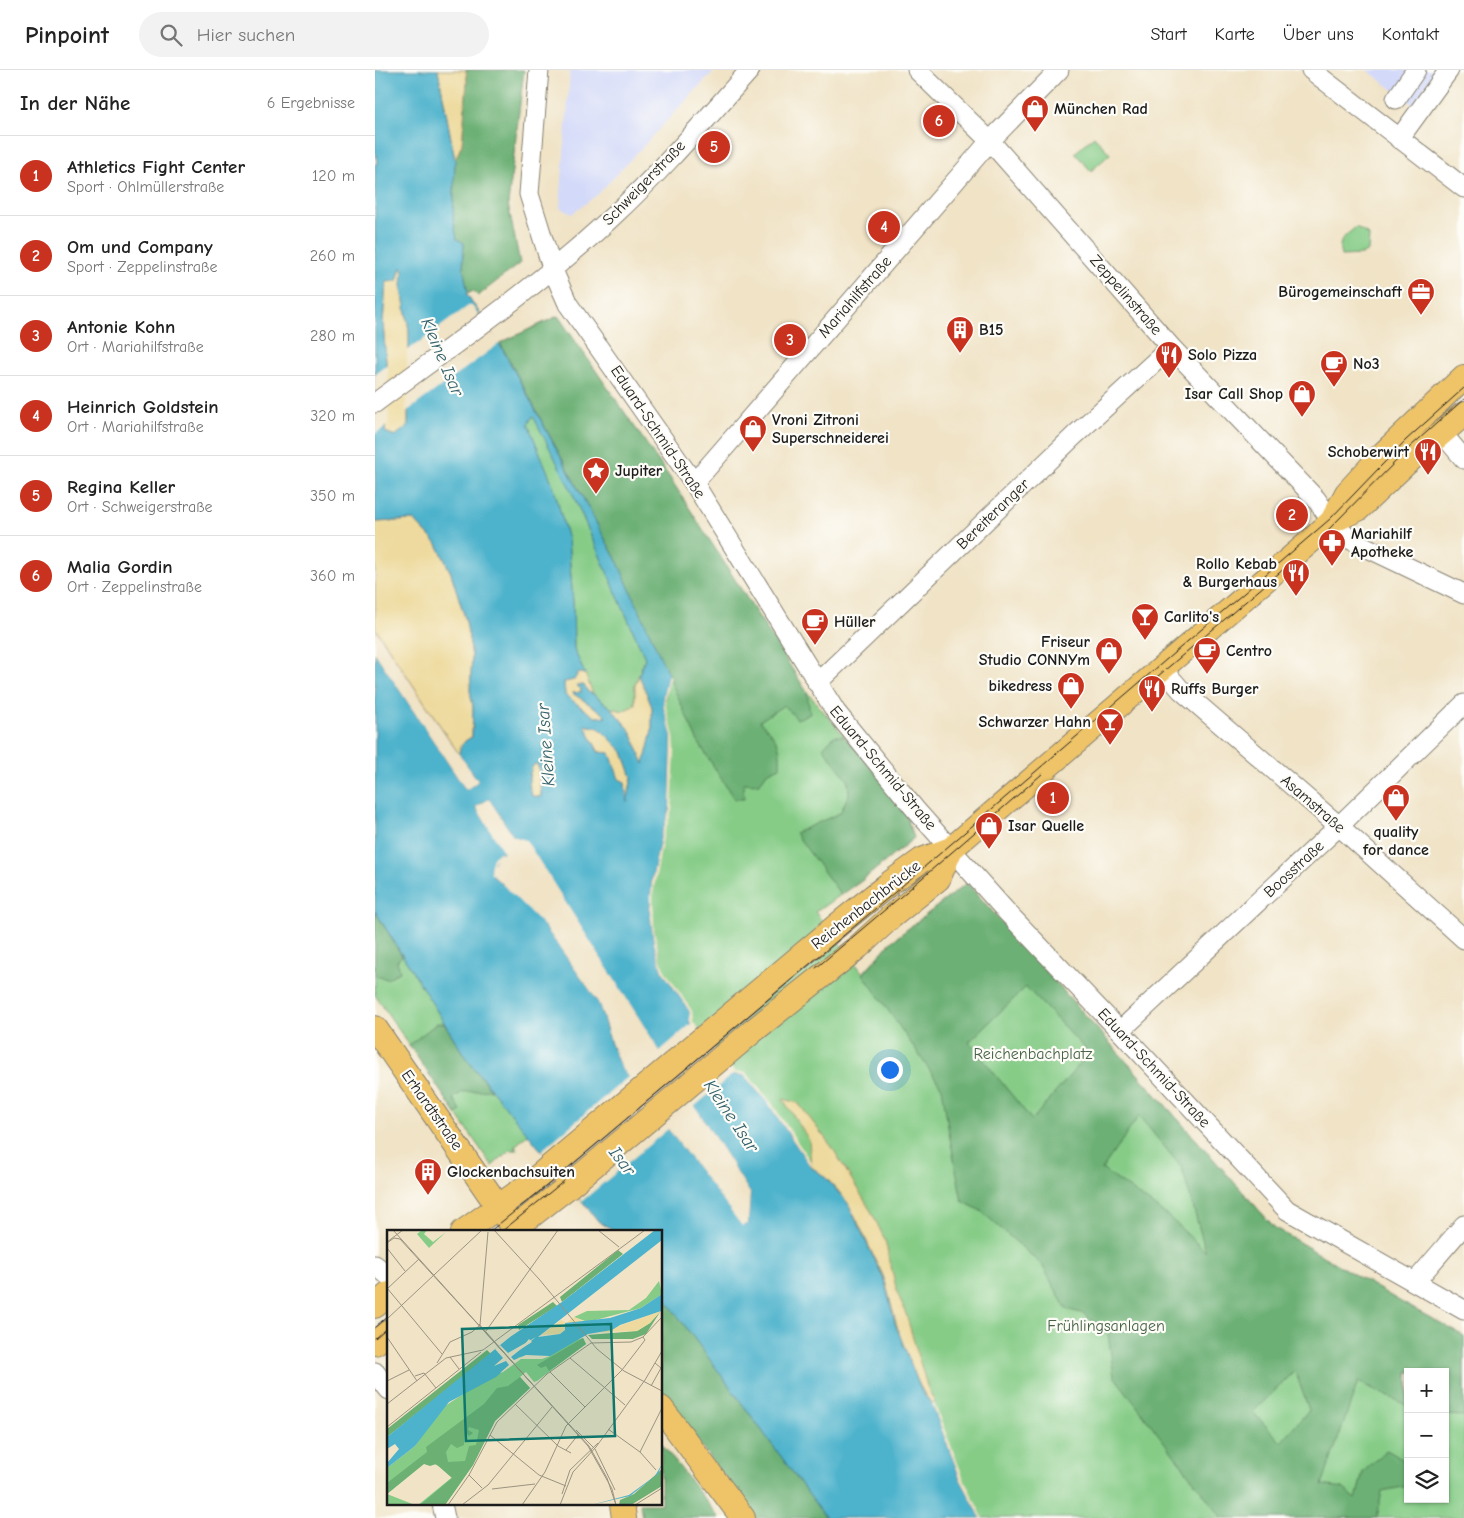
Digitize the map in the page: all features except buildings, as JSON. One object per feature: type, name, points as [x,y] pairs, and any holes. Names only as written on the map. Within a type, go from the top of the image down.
[{"type":"main road","points":[[1332,521],[1347,493],[1382,455],[1464,377]]},
{"type":"main road","points":[[951,849],[1265,581],[1332,521],[1357,509],[1405,464],[1464,414]]},
{"type":"main road","name":"Reichenbachbrücke","points":[[509,1223],[552,1165],[839,924],[922,860],[951,849]]},
{"type":"main road","name":"Reichenbachbrücke","points":[[509,1223],[569,1186],[938,879],[951,849]]},
{"type":"main road","name":"Erhardtstraße","points":[[375,1028],[509,1223]]},
{"type":"main road","points":[[473,1230],[509,1223]]},
{"type":"main road","points":[[375,1306],[387,1296]]},
{"type":"main road","points":[[375,1343],[387,1334]]},
{"type":"main road","points":[[663,1411],[743,1518]]},
{"type":"street","name":"Eduard-Schmid-Straße","points":[[539,70],[529,194],[552,268],[568,304],[694,483],[836,712],[1005,910],[1287,1210],[1464,1310]]},
{"type":"street","name":"Schweigerstraße","points":[[375,403],[485,322],[577,249],[626,203],[750,70]]},
{"type":"street","name":"Zeppelinstraße","points":[[917,70],[990,141],[1171,346],[1316,499],[1332,521],[1349,539],[1464,594]]},
{"type":"street","name":"Mariahilfstraße","points":[[694,483],[990,141],[1059,70]]},
{"type":"street","points":[[1311,70],[1464,188]]},
{"type":"street","points":[[1396,99],[1416,70]]},
{"type":"street","points":[[1399,139],[1449,70]]},
{"type":"street","name":"Bereiteranger","points":[[817,683],[1075,435],[1171,346]]},
{"type":"street","points":[[1442,433],[1464,459]]},
{"type":"street","name":"Asamstraße","points":[[1162,668],[1181,690],[1339,826],[1464,939]]},
{"type":"street","name":"Boosstraße","points":[[1120,1031],[1339,826],[1464,704]]},
{"type":"street","points":[[1415,1282],[1464,1225]]},
{"type":"street","points":[[375,1265],[387,1274]]},
{"type":"street","points":[[375,1372],[387,1387]]},
{"type":"shaded area","points":[[570,70],[715,70],[598,194],[572,214],[560,208]]},
{"type":"shaded area","points":[[1367,70],[1436,70],[1413,105]]},
{"type":"green space","points":[[466,70],[524,70],[508,204],[520,263],[478,296],[473,290],[468,293],[463,267],[464,243],[457,239],[453,219],[455,160],[462,144],[467,82]]},
{"type":"green space","points":[[1094,136],[1110,154],[1091,171],[1075,153]]},
{"type":"green space","points":[[1356,227],[1369,235],[1368,251],[1361,255],[1341,256],[1341,242]]},
{"type":"green space","name":"Frühlingsanlagen","points":[[558,316],[670,478],[802,686],[902,804],[914,838],[860,882],[815,912],[863,973],[891,942],[967,883],[1275,1228],[1401,1302],[1464,1336],[1464,1518],[981,1518],[811,1167],[690,1023],[662,970],[650,911],[668,674],[500,343]]},
{"type":"green space","points":[[558,316],[670,478],[807,692],[810,714],[797,719],[784,705],[760,721],[777,741],[780,752],[780,767],[767,773],[759,784],[743,783],[744,799],[734,799],[697,740],[618,563],[500,343]]},
{"type":"green space","points":[[533,415],[570,488],[645,658],[635,685],[635,705],[623,711],[611,708],[593,694],[574,649],[573,602],[568,540],[553,485],[528,424]]},
{"type":"green space","points":[[834,736],[844,736],[902,804],[914,838],[841,895],[795,833],[840,813],[849,794],[848,780],[823,748]]},
{"type":"green space","points":[[967,883],[1275,1228],[1401,1302],[1464,1336],[1464,1416],[1449,1415],[1449,1368],[1404,1368],[1404,1404],[1358,1382],[1322,1485],[1343,1488],[1356,1499],[1363,1472],[1387,1450],[1404,1460],[1404,1487],[1382,1491],[1377,1518],[1222,1518],[1114,1376],[1108,1334],[1084,1314],[1066,1309],[1042,1265],[981,1211],[962,1201],[942,1088],[863,974],[891,942]],"holes":[[[1026,987],[1089,1053],[1032,1120],[969,1042]],[[1139,1116],[1182,1168],[1206,1252],[1168,1216],[1102,1169]],[[1295,1371],[1309,1410],[1281,1442],[1253,1412]]]},
{"type":"green space","points":[[375,911],[466,1058],[528,1134],[515,1146],[517,1150],[510,1150],[492,1166],[375,995]]},
{"type":"green space","points":[[375,911],[402,956],[397,961],[400,971],[387,979],[375,976]]},
{"type":"green space","points":[[437,1023],[444,1023],[466,1058],[491,1090],[463,1092],[453,1098],[461,1111],[456,1114],[409,1045]]},
{"type":"green space","points":[[663,1296],[826,1518],[754,1518],[663,1395]]},
{"type":"green space","points":[[663,1446],[719,1518],[642,1518],[640,1506],[663,1506]]},
{"type":"sand","points":[[438,70],[466,70],[467,82],[462,144],[455,160]]},
{"type":"sand","points":[[400,267],[403,269],[402,289],[409,330],[408,427],[396,436],[385,432],[386,362],[383,323],[386,281],[397,280]]},
{"type":"sand","points":[[414,520],[437,544],[451,573],[466,621],[472,656],[470,690],[473,707],[472,737],[463,743],[459,754],[375,628],[375,522]]},
{"type":"sand","points":[[578,673],[585,674],[593,694],[581,689],[581,692],[573,693],[606,717],[595,717],[565,696],[564,682],[574,680]]},
{"type":"sand","points":[[639,675],[652,707],[652,731],[644,765],[630,730],[611,708],[623,711],[635,705],[635,685]]},
{"type":"sand","points":[[584,725],[599,728],[623,752],[632,777],[626,804],[610,753],[599,752]]},
{"type":"sand","points":[[534,763],[538,765],[541,797],[532,796],[530,787],[529,776]]},
{"type":"sand","points":[[783,1099],[798,1103],[832,1147],[872,1213],[885,1240],[897,1292],[906,1314],[927,1386],[935,1403],[932,1404],[923,1392],[909,1362],[898,1330],[885,1280],[861,1227],[841,1194],[811,1167],[809,1140]]},
{"type":"water","points":[[375,70],[438,70],[455,160],[453,219],[457,239],[464,243],[463,267],[467,294],[503,350],[618,563],[668,674],[663,697],[672,736],[670,809],[661,836],[652,880],[650,911],[654,943],[662,970],[690,1012],[690,1023],[733,1075],[744,1075],[768,1103],[811,1167],[824,1176],[848,1203],[885,1282],[895,1323],[922,1392],[932,1404],[961,1480],[981,1518],[826,1518],[663,1296],[663,1230],[612,1230],[599,1222],[466,1058],[375,911],[375,653],[466,790],[478,781],[459,754],[463,743],[472,737],[473,707],[470,690],[472,656],[466,621],[451,573],[437,544],[414,520],[375,522],[375,164],[377,164],[375,147]],"holes":[[[401,267],[403,269],[402,289],[409,330],[408,426],[395,436],[385,432],[386,362],[383,323],[386,282],[397,281]],[[533,416],[570,488],[645,658],[639,675],[652,707],[652,731],[644,764],[630,730],[611,708],[588,692],[584,685],[576,685],[581,689],[581,692],[572,693],[603,713],[606,717],[595,717],[565,695],[564,682],[574,680],[578,673],[585,674],[574,649],[573,602],[568,540],[553,485],[528,424]],[[585,725],[599,728],[623,752],[632,777],[627,802],[625,782],[619,779],[610,753],[598,752]],[[534,764],[538,765],[541,797],[532,796],[529,783],[530,772]],[[489,799],[513,836],[526,841],[750,1193],[748,1224],[742,1225],[621,1068],[611,1044],[599,1004],[545,927],[518,898],[494,877],[490,868],[499,852],[505,853],[476,807]]]},
{"type":"pier","points":[[471,304],[500,343],[406,412],[407,351]]},
{"type":"pier","points":[[388,364],[388,425],[375,434],[375,374]]},
{"type":"pier","points":[[375,650],[466,787],[475,780],[457,755],[457,751],[478,781],[466,790],[375,653]]},
{"type":"pier","points":[[668,674],[670,678],[665,697],[666,708],[674,736],[675,750],[672,810],[663,837],[653,893],[654,929],[660,959],[664,969],[692,1011],[693,1022],[735,1072],[746,1073],[770,1101],[811,1162],[811,1167],[768,1103],[744,1075],[733,1074],[695,1106],[750,1193],[748,1224],[742,1226],[668,1129],[582,1201],[541,1151],[628,1077],[621,1068],[599,1004],[590,990],[545,927],[491,873],[490,868],[493,858],[499,852],[504,853],[476,807],[489,799],[513,836],[526,840],[660,1051],[691,1024],[690,1012],[662,970],[654,943],[650,911],[652,880],[661,836],[670,809],[672,736],[663,697]],"holes":[[[488,802],[511,838],[524,842],[748,1194],[745,1222],[743,1223],[623,1067],[601,1002],[564,948],[547,925],[494,872],[493,863],[497,857],[500,855],[505,856],[507,853],[479,808]]]},
{"type":"pier","points":[[934,1403],[964,1479],[983,1518],[981,1518],[961,1480],[932,1404]]},
{"type":"tram line","points":[[491,1230],[560,1175],[895,892],[1330,519],[1406,440],[1464,388]]},
{"type":"tram line","points":[[1329,529],[1410,447],[1464,399]]},
{"type":"tram line","points":[[1151,682],[1292,562]]},
{"type":"tram line","points":[[816,968],[1042,774]]},
{"type":"tram line","points":[[503,1230],[564,1181]]},
{"type":"tram line","points":[[375,1327],[387,1317]]},
{"type":"tram line","points":[[375,1338],[387,1328]]},
{"type":"place","name":"Malia Gordin","points":[[939,121]]},
{"type":"place","name":"München Rad","points":[[1035,133]]},
{"type":"place","name":"Regina Keller","points":[[714,147]]},
{"type":"place","name":"Heinrich Goldstein","points":[[884,227]]},
{"type":"place","name":"Bürogemeinschaft","points":[[1421,316]]},
{"type":"place","name":"Antonie Kohn","points":[[790,340]]},
{"type":"place","name":"B15","points":[[960,354]]},
{"type":"place","name":"Solo Pizza","points":[[1169,379]]},
{"type":"place","name":"No3","points":[[1334,388]]},
{"type":"place","name":"Isar Call Shop","points":[[1302,418]]},
{"type":"place","name":"Vroni Zitroni Superschneiderei","points":[[753,453]]},
{"type":"place","name":"Schoberwirt","points":[[1428,476]]},
{"type":"place","name":"Jupiter","points":[[596,495]]},
{"type":"place","name":"Om und Company","points":[[1292,515]]},
{"type":"place","name":"Mariahilf Apotheke","points":[[1332,567]]},
{"type":"place","name":"Rollo Kebab & Burgerhaus","points":[[1296,597]]},
{"type":"place","name":"Carlito's","points":[[1145,641]]},
{"type":"place","name":"Hüller","points":[[815,646]]},
{"type":"place","name":"Friseur Studio CONNYm","points":[[1109,675]]},
{"type":"place","name":"Centro","points":[[1207,675]]},
{"type":"place","name":"bikedress","points":[[1071,710]]},
{"type":"place","name":"Ruffs Burger","points":[[1152,713]]},
{"type":"place","name":"Schwarzer Hahn","points":[[1110,746]]},
{"type":"place","name":"Athletics Fight Center","points":[[1053,798]]},
{"type":"place","name":"quality for dance","points":[[1396,822]]},
{"type":"place","name":"Isar Quelle","points":[[989,850]]},
{"type":"place","name":"Glockenbachsuiten","points":[[428,1196]]},
{"type":"water label","name":"Kleine Isar","points":[[442,357]]},
{"type":"water label","name":"Kleine Isar","points":[[546,745]]},
{"type":"water label","name":"Kleine Isar","points":[[731,1116]]},
{"type":"water label","name":"Isar","points":[[622,1161]]},
{"type":"park label","name":"Reichenbachplatz","points":[[1033,1054]]}]
